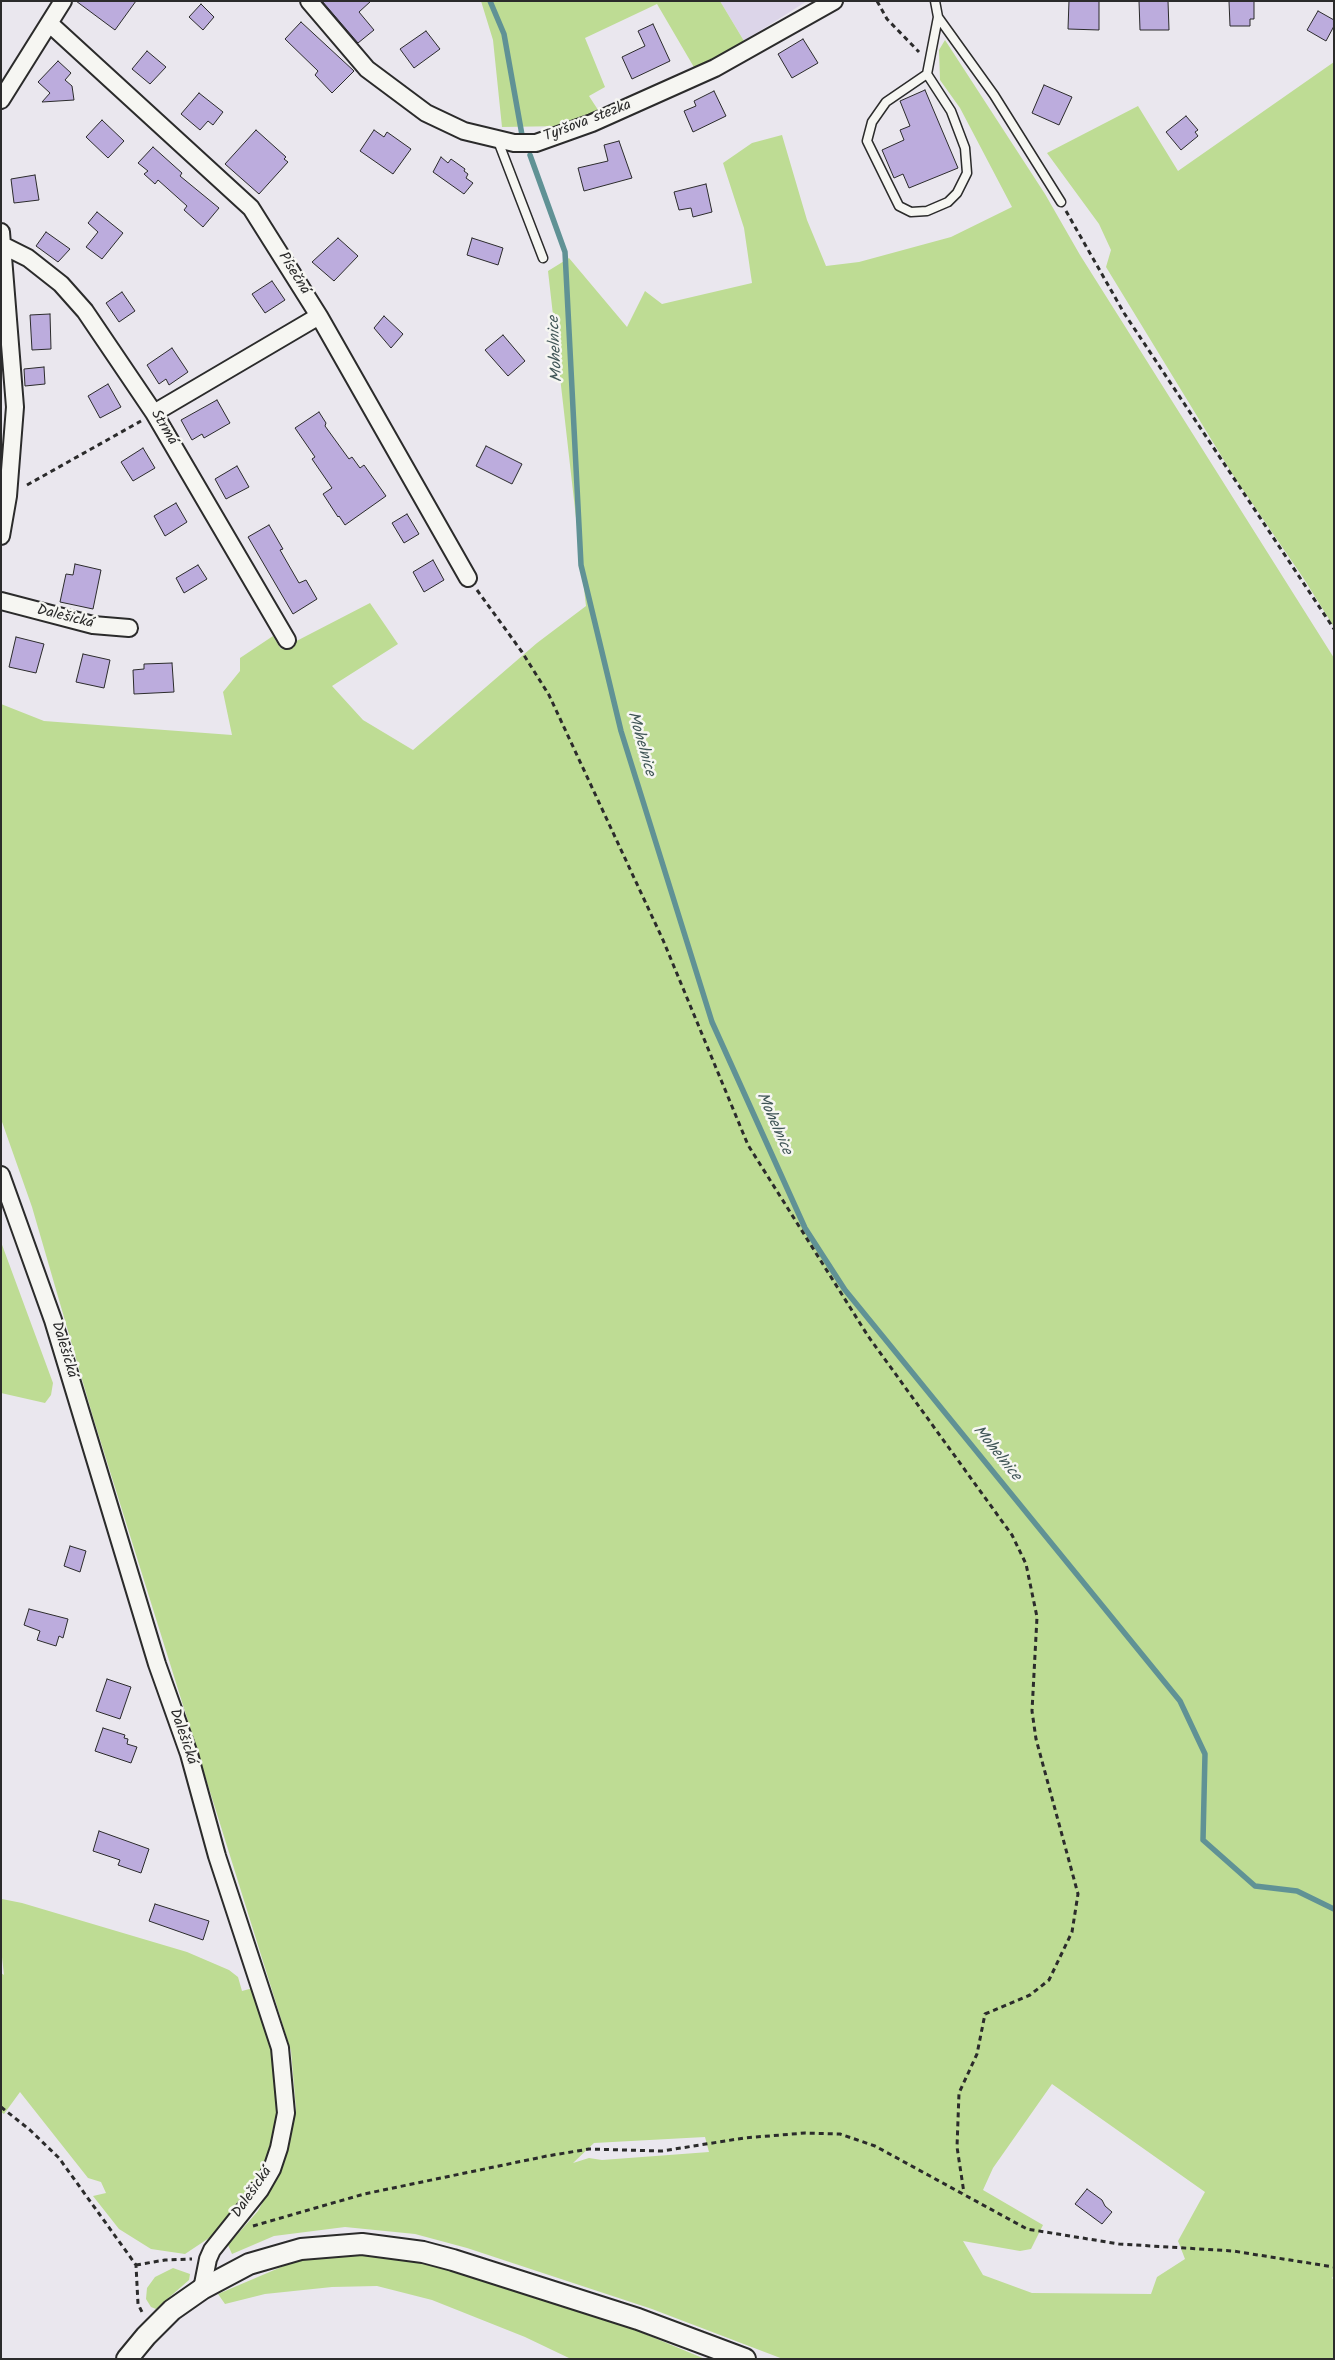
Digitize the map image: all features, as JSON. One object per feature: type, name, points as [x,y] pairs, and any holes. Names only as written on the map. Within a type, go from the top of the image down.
[{"type":"street","points":[[1,100],[63,1]]},
{"type":"street","name":"Tyršova stezka","points":[[308,1],[367,68],[426,113],[464,130],[514,143],[536,143],[592,123],[715,68],[834,1]]},
{"type":"street","name":"Písečná","points":[[50,24],[251,208],[319,316],[468,578]]},
{"type":"street","points":[[1,536],[8,496],[15,407],[2,239]]},
{"type":"street","name":"Strmá","points":[[2,239],[62,284],[85,310],[154,413],[287,640]]},
{"type":"street","points":[[154,413],[319,316]]},
{"type":"street","name":"Dalešická","points":[[1,601],[93,626],[129,628]]},
{"type":"street","name":"Dalešická","points":[[1,1175],[54,1320],[157,1664],[189,1754],[217,1856],[280,2048],[286,2113],[279,2148],[272,2169],[260,2190],[223,2235],[208,2259],[202,2289]]},
{"type":"street","points":[[127,2359],[172,2310],[202,2289],[249,2264],[301,2248],[354,2245],[392,2247],[453,2260],[638,2319],[745,2359]]},
{"type":"lane","points":[[927,74],[886,102],[872,122],[867,141],[899,206],[911,212],[927,211],[948,202],[957,194],[967,173],[965,148],[951,111],[927,74],[938,17],[935,1]]},
{"type":"lane","points":[[938,17],[994,95],[1061,202]]},
{"type":"lane","points":[[498,139],[543,258]]},
{"type":"path","points":[[877,1],[886,19],[929,62]]},
{"type":"path","points":[[1061,202],[1124,313],[1334,629]]},
{"type":"path","points":[[8,496],[154,413]]},
{"type":"path","points":[[468,578],[522,652],[549,695],[663,940],[748,1145],[868,1336],[1012,1535],[1026,1564],[1037,1617],[1032,1711],[1036,1739],[1078,1894],[1072,1932],[1048,1980],[1030,1995],[985,2014],[977,2054],[959,2093],[956,2147],[964,2193]]},
{"type":"path","points":[[1,2107],[30,2130],[59,2158],[136,2265],[138,2304],[152,2330]]},
{"type":"path","points":[[223,2235],[364,2194],[588,2149],[662,2151],[744,2138],[805,2133],[840,2134],[875,2146],[1027,2229],[1119,2244],[1233,2251],[1334,2267]]},
{"type":"path","points":[[136,2265],[165,2260],[208,2259]]},
{"type":"shaded area","points":[[720,1],[807,1],[744,41]]},
{"type":"green space","points":[[481,1],[720,1],[744,41],[695,69],[657,4],[585,38],[605,87],[589,96],[600,113],[565,126],[502,127],[493,40]]},
{"type":"green space","points":[[945,40],[1045,194],[1080,255],[1334,658],[1334,2275],[1332,2278],[1334,2280],[1334,2359],[783,2359],[652,2309],[467,2248],[415,2234],[345,2227],[274,2236],[232,2254],[228,2245],[258,2211],[283,2163],[296,2109],[291,2051],[93,1417],[32,1207],[1,1119],[1,704],[44,721],[232,735],[223,692],[240,671],[240,658],[273,636],[281,649],[370,603],[398,644],[332,686],[363,720],[413,750],[537,643],[586,606],[548,271],[569,258],[627,327],[645,291],[662,304],[752,283],[744,228],[723,163],[752,143],[782,135],[807,220],[826,266],[859,262],[951,237],[1012,207],[960,108],[940,80],[939,50]],"holes":[[[1052,2084],[1205,2192],[1178,2241],[1185,2259],[1157,2277],[1151,2294],[1032,2293],[983,2275],[963,2241],[1020,2251],[1031,2249],[1043,2225],[983,2190],[993,2168]],[[705,2137],[709,2152],[602,2160],[589,2158],[573,2163],[594,2143]]]},
{"type":"green space","points":[[1334,62],[1334,627],[1304,579],[1233,475],[1106,267],[1111,250],[1099,224],[1047,153],[1138,106],[1178,171]]},
{"type":"green space","points":[[1,1242],[53,1383],[51,1395],[45,1403],[1,1393]]},
{"type":"green space","points":[[2,1899],[22,1903],[187,1952],[229,1970],[238,1977],[242,1991],[253,1988],[261,2019],[273,2044],[281,2097],[271,2152],[259,2180],[244,2199],[235,2205],[234,2213],[212,2236],[185,2254],[151,2249],[119,2229],[93,2196],[106,2193],[101,2182],[88,2178],[20,2092],[4,2114],[1,2112],[1,1973],[4,1975],[1,1948]]},
{"type":"green space","points":[[350,2253],[412,2256],[595,2313],[705,2359],[571,2359],[525,2337],[432,2300],[377,2286],[332,2287],[265,2294],[225,2304],[218,2294],[300,2259]]},
{"type":"green space","points":[[173,2268],[190,2274],[189,2280],[156,2309],[151,2307],[146,2299],[147,2288],[155,2277]]},
{"type":"building","points":[[76,1],[136,1],[115,30]]},
{"type":"building","points":[[322,1],[371,1],[359,12],[374,30],[358,43]]},
{"type":"building","points":[[1069,1],[1099,1],[1099,30],[1068,29]]},
{"type":"building","points":[[1139,1],[1168,1],[1169,30],[1140,30]]},
{"type":"building","points":[[1229,1],[1254,1],[1254,19],[1250,19],[1250,26],[1230,26]]},
{"type":"building","points":[[201,4],[214,17],[203,30],[189,17]]},
{"type":"building","points":[[1318,11],[1334,20],[1334,26],[1326,41],[1307,30]]},
{"type":"building","points":[[301,22],[354,71],[332,93],[315,75],[318,71],[285,39]]},
{"type":"building","points":[[653,24],[670,61],[632,79],[622,57],[645,46],[638,31]]},
{"type":"building","points":[[426,31],[440,49],[414,68],[400,49]]},
{"type":"building","points":[[803,39],[818,63],[792,78],[778,54]]},
{"type":"building","points":[[147,51],[166,67],[150,84],[132,69]]},
{"type":"building","points":[[58,61],[71,73],[65,80],[72,86],[74,100],[42,102],[50,93],[38,82]]},
{"type":"building","points":[[1044,85],[1072,97],[1059,125],[1032,113]]},
{"type":"building","points":[[925,90],[958,168],[909,188],[903,174],[894,178],[882,150],[904,140],[900,130],[910,126],[900,101]]},
{"type":"building","points":[[714,91],[726,116],[693,132],[684,111],[696,106],[694,101]]},
{"type":"building","points":[[199,93],[223,112],[213,125],[208,121],[200,130],[181,114]]},
{"type":"building","points":[[1186,116],[1198,130],[1195,132],[1198,136],[1181,150],[1166,132]]},
{"type":"building","points":[[102,120],[124,141],[108,158],[86,137]]},
{"type":"building","points":[[256,130],[286,157],[284,159],[288,162],[259,194],[225,164]]},
{"type":"building","points":[[374,130],[384,137],[387,132],[411,149],[393,174],[360,151]]},
{"type":"building","points":[[619,141],[632,178],[584,191],[578,168],[608,161],[604,145]]},
{"type":"building","points":[[153,147],[182,173],[180,176],[219,208],[203,227],[184,210],[187,206],[158,180],[155,184],[144,174],[148,171],[138,163]]},
{"type":"building","points":[[441,157],[448,163],[451,159],[465,169],[464,171],[468,174],[466,178],[473,183],[464,194],[433,172]]},
{"type":"building","points":[[35,175],[39,200],[14,203],[11,179]]},
{"type":"building","points":[[706,184],[712,212],[693,217],[691,208],[679,210],[674,192]]},
{"type":"building","points":[[97,212],[123,233],[102,259],[86,247],[98,232],[88,223]]},
{"type":"building","points":[[46,232],[70,249],[58,262],[36,246]]},
{"type":"building","points":[[338,238],[358,256],[334,281],[312,262]]},
{"type":"building","points":[[472,238],[503,248],[498,265],[467,255]]},
{"type":"building","points":[[272,281],[285,300],[265,313],[252,294]]},
{"type":"building","points":[[122,292],[135,311],[119,322],[106,303]]},
{"type":"building","points":[[50,314],[51,349],[32,350],[30,315]]},
{"type":"building","points":[[384,316],[403,334],[391,348],[374,328]]},
{"type":"building","points":[[503,335],[525,361],[508,376],[485,350]]},
{"type":"building","points":[[172,348],[188,372],[169,385],[166,379],[159,384],[147,365]]},
{"type":"building","points":[[44,367],[45,384],[25,386],[24,369]]},
{"type":"building","points":[[108,384],[121,407],[100,418],[88,396]]},
{"type":"building","points":[[217,400],[230,423],[204,438],[202,434],[192,440],[181,420]]},
{"type":"building","points":[[319,412],[326,423],[325,426],[349,459],[352,457],[360,468],[364,465],[386,496],[345,525],[323,494],[332,488],[312,459],[315,457],[295,428]]},
{"type":"building","points":[[486,446],[522,464],[512,484],[476,466]]},
{"type":"building","points":[[143,448],[155,468],[133,481],[121,462]]},
{"type":"building","points":[[237,466],[249,487],[226,499],[215,479]]},
{"type":"building","points":[[176,503],[187,522],[165,536],[154,516]]},
{"type":"building","points":[[407,514],[419,534],[404,543],[392,523]]},
{"type":"building","points":[[269,525],[283,549],[280,550],[299,583],[306,580],[317,599],[293,614],[248,537]]},
{"type":"building","points":[[433,560],[444,580],[424,592],[413,572]]},
{"type":"building","points":[[75,564],[101,570],[93,609],[60,602],[66,574],[73,575]]},
{"type":"building","points":[[198,565],[207,579],[184,593],[176,578]]},
{"type":"building","points":[[16,637],[44,644],[36,673],[9,667]]},
{"type":"building","points":[[83,654],[110,660],[104,688],[76,682]]},
{"type":"building","points":[[172,663],[174,692],[134,694],[133,670],[144,669],[144,664]]},
{"type":"building","points":[[70,1546],[86,1551],[80,1572],[64,1566]]},
{"type":"building","points":[[29,1609],[68,1619],[63,1638],[59,1636],[56,1646],[37,1640],[40,1631],[24,1625]]},
{"type":"building","points":[[107,1679],[131,1687],[120,1719],[96,1711]]},
{"type":"building","points":[[103,1728],[125,1735],[124,1738],[128,1739],[127,1744],[137,1747],[131,1763],[95,1751]]},
{"type":"building","points":[[99,1831],[149,1849],[141,1873],[118,1865],[120,1860],[93,1851]]},
{"type":"building","points":[[155,1904],[209,1921],[203,1940],[149,1921]]},
{"type":"building","points":[[1087,2189],[1102,2200],[1105,2206],[1112,2212],[1102,2224],[1075,2204]]},
{"type":"waterway","name":"Mohelnice","points":[[490,1],[504,34],[522,135]]},
{"type":"waterway","name":"Mohelnice","points":[[530,155],[565,252],[581,565],[621,731],[712,1022],[805,1228],[845,1290],[1180,1701],[1205,1754],[1203,1840],[1255,1886],[1297,1891],[1334,1909]]}]
